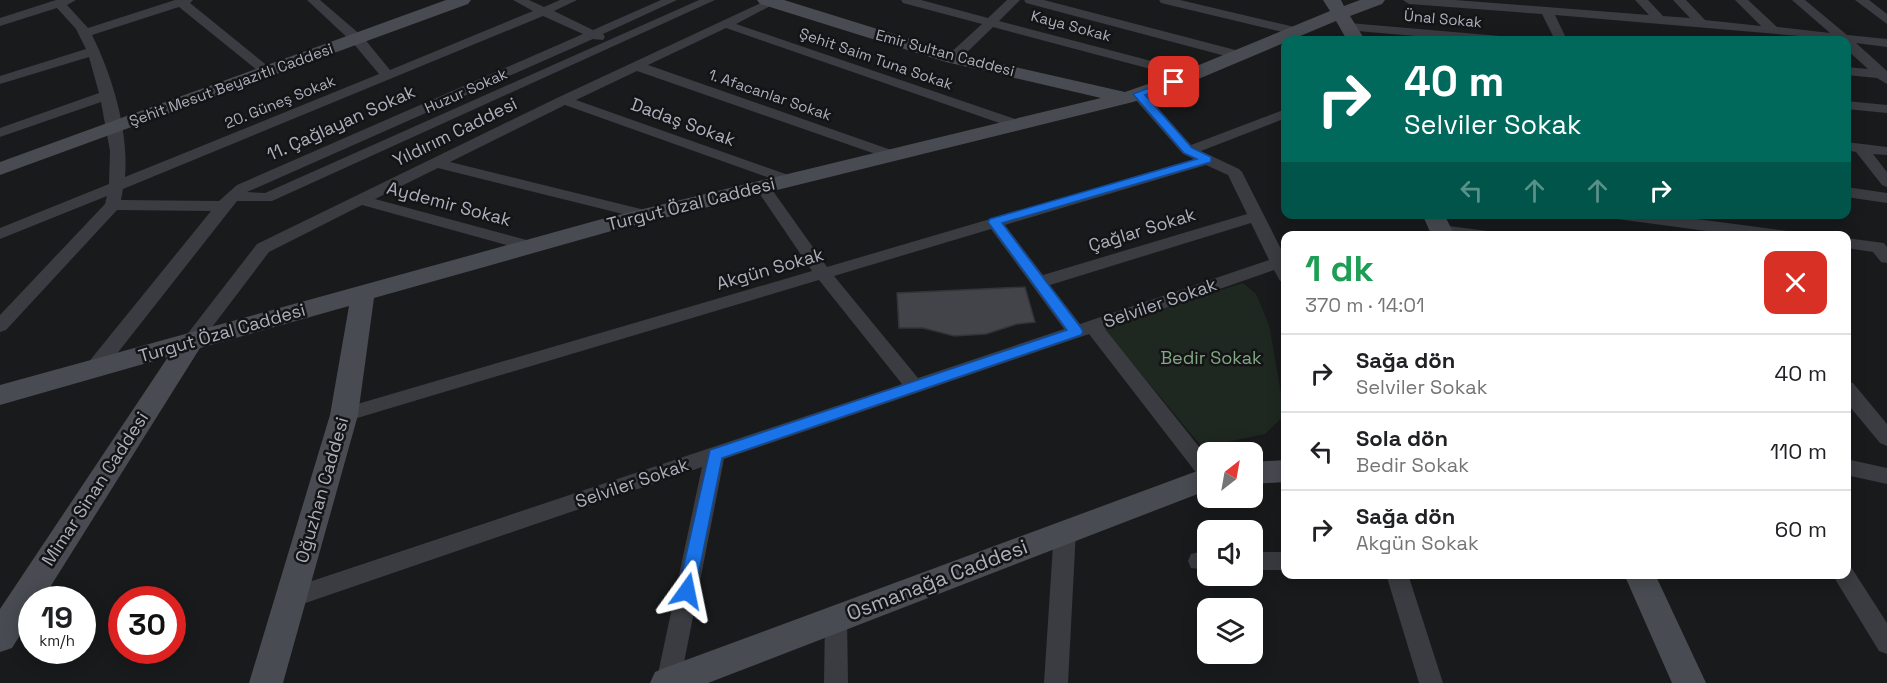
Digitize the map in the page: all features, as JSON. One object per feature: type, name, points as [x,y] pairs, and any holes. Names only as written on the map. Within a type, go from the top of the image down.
[{"type":"street","name":"Şehit Mesut Beyazıtlı Caddesi","points":[[0,169],[358,40],[462,0]]},
{"type":"street","points":[[519,0],[613,43]]},
{"type":"street","name":"20. Güneş Sokak","points":[[0,234],[571,0]]},
{"type":"street","name":"11. Çağlayan Sokak","points":[[94,369],[228,201],[242,188],[670,0]]},
{"type":"street","name":"Huzur Sokak","points":[[113,205],[267,198],[710,0]]},
{"type":"street","name":"Kaya Sokak","points":[[907,0],[1192,76]]},
{"type":"street","points":[[953,58],[1014,0]]},
{"type":"street","points":[[1030,0],[1238,55]]},
{"type":"street","points":[[1166,0],[1284,36]]},
{"type":"street","name":"Turgut Özal Caddesi","points":[[1289,36],[1376,0]]},
{"type":"street","points":[[1409,0],[1659,19],[1816,36]]},
{"type":"street","points":[[1569,0],[1580,13]]},
{"type":"street","points":[[1641,0],[1659,19]]},
{"type":"street","points":[[1679,0],[1701,23]]},
{"type":"street","points":[[1741,0],[1772,30]]},
{"type":"street","points":[[1798,0],[1840,36]]},
{"type":"street","points":[[1861,0],[1887,20]]},
{"type":"street","points":[[85,33],[184,1],[268,72]]},
{"type":"street","points":[[318,1],[358,40],[388,76]]},
{"type":"street","name":"Yıldırım Caddesi","points":[[191,342],[263,248],[769,1]]},
{"type":"street","name":"Emir Sultan Caddesi","points":[[769,1],[953,58],[1132,96]]},
{"type":"street","points":[[0,22],[65,2],[94,51],[114,127],[118,163],[113,205],[0,326]]},
{"type":"street","points":[[1546,10],[1558,36]]},
{"type":"street","name":"Ünal Sokak","points":[[1339,14],[1475,36]]},
{"type":"street","name":"Şehit Saim Tuna Sokak","points":[[725,24],[1016,124]]},
{"type":"street","name":"Turgut Özal Caddesi","points":[[0,395],[528,246],[1132,96],[1192,76],[1238,55],[1281,39]]},
{"type":"street","points":[[1851,40],[1887,43]]},
{"type":"street","points":[[1851,45],[1886,76]]},
{"type":"street","points":[[0,80],[94,51]]},
{"type":"street","name":"1. Afacanlar Sokak","points":[[637,66],[892,155]]},
{"type":"street","points":[[1851,72],[1886,76]]},
{"type":"street","points":[[0,133],[105,96]]},
{"type":"street","points":[[1132,96],[1188,151],[1234,172],[1281,268]]},
{"type":"street","name":"Dadaş Sokak","points":[[564,100],[789,180]]},
{"type":"street","points":[[1851,105],[1887,109]]},
{"type":"street","points":[[1188,151],[1281,116]]},
{"type":"street","points":[[1854,147],[1887,151]]},
{"type":"street","points":[[1854,147],[1884,176]]},
{"type":"street","name":"Akgün Sokak","points":[[344,415],[1207,160]]},
{"type":"street","points":[[437,163],[647,215]]},
{"type":"street","points":[[763,187],[823,274],[915,387]]},
{"type":"street","points":[[1851,193],[1887,198]]},
{"type":"street","name":"Aydemir Sokak","points":[[360,200],[528,246]]},
{"type":"street","name":"Çağlar Sokak","points":[[1039,282],[1256,216]]},
{"type":"street","points":[[1656,219],[1748,231]]},
{"type":"street","points":[[994,222],[1039,282],[1084,329],[1197,460]]},
{"type":"street","points":[[1439,227],[1460,231]]},
{"type":"street","points":[[1851,244],[1883,252]]},
{"type":"street","name":"Selviler Sokak","points":[[291,598],[1084,329],[1281,270]]},
{"type":"street","name":"Oğuzhan Caddesi","points":[[266,683],[344,415],[363,293]]},
{"type":"street","name":"Mimar Sinan Caddesi","points":[[0,637],[191,342]]},
{"type":"street","points":[[1851,394],[1887,438]]},
{"type":"street","points":[[667,683],[715,454]]},
{"type":"street","points":[[1851,468],[1887,476]]},
{"type":"street","points":[[1263,472],[1281,471]]},
{"type":"street","name":"Osmanağa Caddesi","points":[[667,683],[1065,530],[1197,482]]},
{"type":"street","points":[[1056,683],[1065,530]]},
{"type":"street","points":[[1263,561],[1281,561]]},
{"type":"street","points":[[1399,579],[1431,683]]},
{"type":"street","points":[[1641,579],[1689,683]]},
{"type":"street","points":[[1846,579],[1887,644]]},
{"type":"street","points":[[836,618],[836,683]]},
{"type":"green space","name":"Bedir Sokak","points":[[1243,283],[1256,294],[1269,325],[1281,392],[1281,419],[1265,434],[1226,442],[1198,442],[1103,328]]},
{"type":"building","points":[[1025,287],[1035,322],[1017,324],[986,334],[954,336],[923,328],[899,328],[897,293]]},
{"type":"route","points":[[687,591],[715,454],[1076,332],[994,222],[1207,160],[1188,151],[1138,94],[1174,82]]}]
